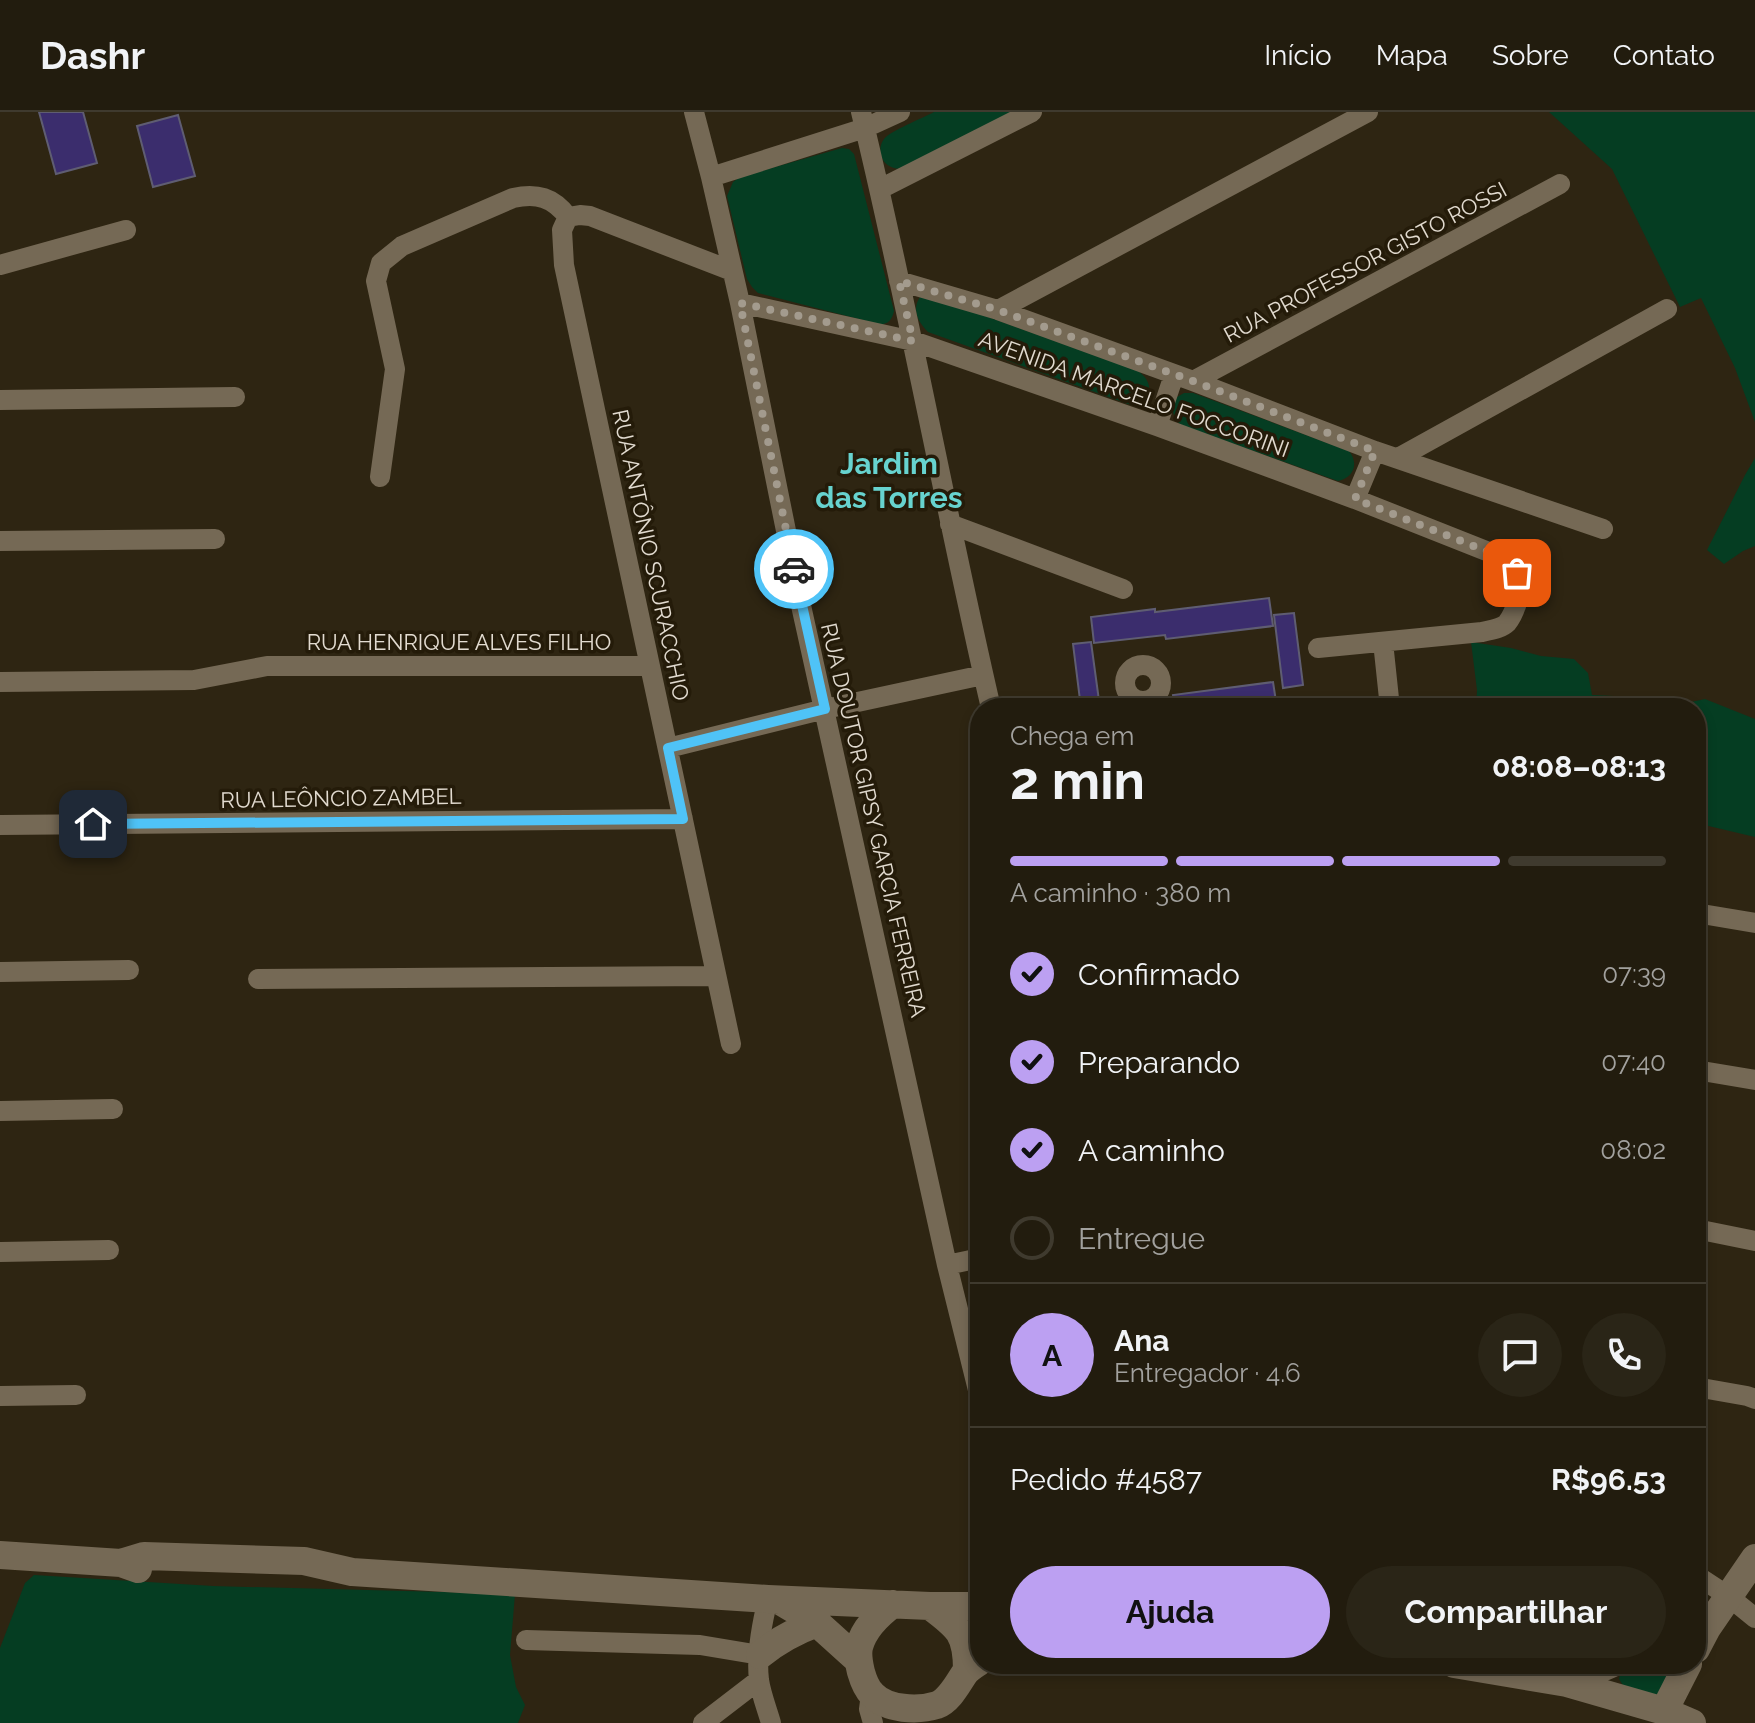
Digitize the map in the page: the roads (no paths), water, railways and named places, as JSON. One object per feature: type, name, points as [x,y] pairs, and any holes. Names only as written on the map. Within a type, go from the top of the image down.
[{"type":"main road","points":[[0,1555],[121,1563],[144,1556],[304,1561],[352,1572],[772,1599],[970,1606]]},
{"type":"main road","points":[[1706,1628],[1755,1558]]},
{"type":"main road","points":[[772,1599],[817,1623],[858,1660]]},
{"type":"main road","points":[[893,1604],[874,1620],[864,1633],[858,1649],[863,1678],[871,1694],[896,1706],[931,1713],[970,1671]]},
{"type":"main road","points":[[930,1606],[956,1625],[970,1657]]},
{"type":"main road","points":[[760,1667],[778,1640],[817,1623]]},
{"type":"main road","points":[[1513,1674],[1567,1683],[1664,1711],[1692,1723]]},
{"type":"main road","points":[[1567,1683],[1588,1674]]},
{"type":"main road","points":[[1664,1711],[1683,1674]]},
{"type":"street","name":"RUA DOUTOR GIPSY GARCIA FERREIRA","points":[[694,112],[740,303],[802,610],[970,1358]]},
{"type":"street","points":[[711,177],[863,120],[900,112]]},
{"type":"street","points":[[880,189],[1032,112]]},
{"type":"street","points":[[998,310],[1368,112]]},
{"type":"street","points":[[863,120],[989,698]]},
{"type":"street","name":"RUA PROFESSOR GISTO ROSSI","points":[[1183,378],[1560,184]]},
{"type":"street","points":[[380,477],[395,369],[376,281],[381,263],[402,246],[513,198],[530,194],[559,206],[568,217],[590,216],[732,271]]},
{"type":"street","name":"RUA ANTÔNIO SCURACCHIO","points":[[568,217],[562,230],[564,265],[731,1044]]},
{"type":"street","points":[[0,265],[126,230]]},
{"type":"street","name":"AVENIDA MARCELO FOCCORINI","points":[[899,281],[998,310],[1375,451],[1603,529]]},
{"type":"street","name":"AVENIDA MARCELO FOCCORINI","points":[[740,303],[913,341],[1157,426],[1504,558],[1520,580],[1517,603],[1507,623],[1500,628],[1383,642]]},
{"type":"street","points":[[1398,458],[1667,309]]},
{"type":"street","points":[[1157,426],[1183,378]]},
{"type":"street","points":[[0,400],[235,397]]},
{"type":"street","points":[[1355,499],[1375,451]]},
{"type":"street","points":[[950,524],[1123,589]]},
{"type":"street","points":[[0,541],[215,539]]},
{"type":"street","points":[[1318,648],[1383,642],[1389,698]]},
{"type":"street","name":"RUA HENRIQUE ALVES FILHO","points":[[0,682],[194,680],[267,666],[650,666]]},
{"type":"street","points":[[668,748],[825,709],[983,675]]},
{"type":"street","name":"RUA LEÔNCIO ZAMBEL","points":[[0,825],[683,819]]},
{"type":"street","points":[[1706,915],[1755,923]]},
{"type":"street","points":[[0,972],[129,970]]},
{"type":"street","points":[[258,979],[716,976]]},
{"type":"street","points":[[1706,1072],[1755,1080]]},
{"type":"street","points":[[0,1111],[113,1109]]},
{"type":"street","points":[[1706,1231],[1755,1241]]},
{"type":"street","points":[[0,1252],[109,1250]]},
{"type":"street","points":[[947,1265],[970,1260]]},
{"type":"street","points":[[1706,1389],[1755,1399]]},
{"type":"street","points":[[0,1396],[76,1395]]},
{"type":"street","points":[[1706,1582],[1755,1618]]},
{"type":"street","points":[[771,1723],[760,1667],[765,1613],[772,1599]]},
{"type":"street","points":[[526,1640],[700,1645],[760,1667]]},
{"type":"street","points":[[703,1723],[760,1667]]},
{"type":"street","points":[[871,1694],[869,1709],[873,1723]]},
{"type":"district","name":"Jardim das Torres","points":[[889,481]]}]
